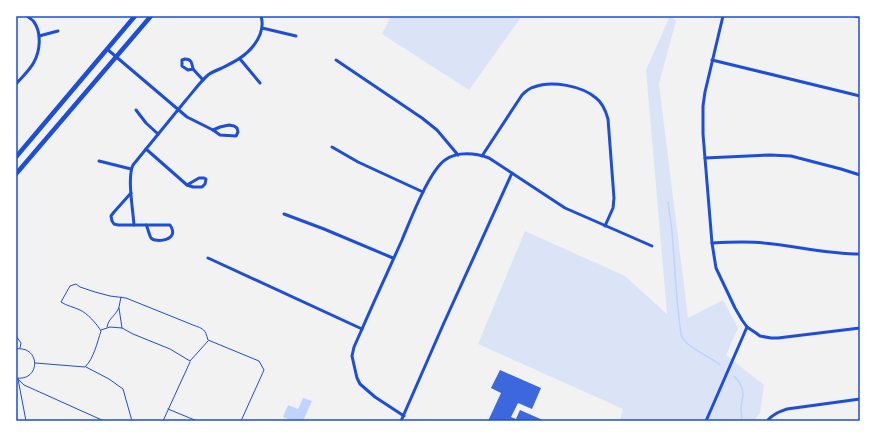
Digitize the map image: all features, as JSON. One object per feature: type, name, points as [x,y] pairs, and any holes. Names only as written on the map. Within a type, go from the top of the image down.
[{"type":"main road","points":[[16,157],[135,16]]},
{"type":"main road","points":[[16,174],[151,16]]},
{"type":"street","points":[[16,84],[34,63],[38,53],[39,36],[37,28],[34,22],[27,16]]},
{"type":"street","points":[[134,225],[130,182],[131,169],[203,80],[210,74],[240,59],[255,45],[262,28],[261,16]]},
{"type":"street","points":[[723,16],[703,106],[703,134],[712,243],[716,268],[742,320],[760,336],[778,338],[860,328]]},
{"type":"street","points":[[855,16],[860,17]]},
{"type":"street","points":[[262,28],[296,36]]},
{"type":"street","points":[[39,36],[58,31]]},
{"type":"street","points":[[107,49],[187,117],[220,135],[236,136],[238,132],[237,128],[234,126],[220,126],[213,130]]},
{"type":"street","points":[[240,59],[260,83]]},
{"type":"street","points":[[336,60],[438,130],[458,155]]},
{"type":"street","points":[[712,60],[860,96]]},
{"type":"street","points":[[193,69],[203,80]]},
{"type":"street","points":[[482,156],[522,95],[530,88],[542,85],[559,85],[573,87],[589,93],[601,102],[608,119],[614,198],[605,226]]},
{"type":"street","points":[[136,110],[146,123],[158,134]]},
{"type":"street","points":[[332,147],[358,162],[423,192]]},
{"type":"street","points":[[146,149],[187,185],[202,187],[205,184],[206,179],[199,178],[187,185]]},
{"type":"street","points":[[404,416],[375,398],[360,384],[357,378],[352,356],[354,347],[423,192],[435,170],[444,160],[454,156],[466,154],[489,158],[566,208],[652,246]]},
{"type":"street","points":[[705,158],[770,155],[791,156],[860,175]]},
{"type":"street","points":[[99,161],[131,169]]},
{"type":"street","points":[[401,421],[512,173]]},
{"type":"street","points":[[131,193],[114,212],[111,219],[114,224],[170,225],[172,228],[171,236],[167,240],[153,239],[151,238],[146,225]]},
{"type":"street","points":[[284,214],[394,258]]},
{"type":"street","points":[[712,243],[764,243],[841,254],[860,254]]},
{"type":"street","points":[[208,258],[362,329]]},
{"type":"street","points":[[706,421],[748,326]]},
{"type":"street","points":[[767,421],[777,413],[787,409],[860,399]]},
{"type":"path","points":[[101,331],[94,321],[82,310],[68,306],[61,302],[70,286],[76,284],[95,292],[126,298],[203,328],[206,332],[208,340]]},
{"type":"path","points":[[120,297],[119,307],[122,328]]},
{"type":"path","points":[[107,328],[108,322],[119,307]]},
{"type":"path","points":[[85,367],[94,351],[101,331],[110,327],[122,328],[170,349],[190,361]]},
{"type":"path","points":[[16,336],[20,343],[20,349]]},
{"type":"path","points":[[163,421],[190,361],[208,340]]},
{"type":"path","points":[[208,340],[259,361],[264,370],[241,421]]},
{"type":"path","points":[[16,349],[25,349],[33,356],[35,363],[34,370],[31,374],[23,379],[17,379]]},
{"type":"path","points":[[35,363],[85,367],[109,379],[123,389],[132,421]]},
{"type":"path","points":[[17,379],[26,421]]},
{"type":"path","points":[[17,379],[24,385],[104,421]]},
{"type":"path","points":[[168,409],[197,421]]},
{"type":"shaded area","points":[[391,16],[522,16],[469,90],[382,34]]},
{"type":"shaded area","points":[[670,16],[676,21],[659,84],[688,318],[723,300],[738,328],[726,355],[764,385],[760,413],[754,421],[620,421],[623,409],[478,344],[525,231],[625,276],[667,314],[646,70]]},
{"type":"water","points":[[303,398],[312,401],[303,421],[293,421],[283,417],[288,405],[298,409]]},
{"type":"building","points":[[500,370],[541,388],[532,409],[518,403],[511,417],[516,419],[520,410],[545,421],[488,421],[501,393],[491,388]]},
{"type":"waterway","points":[[668,202],[681,335],[693,348],[720,365]]},
{"type":"waterway","points":[[734,376],[742,388],[742,421]]}]
